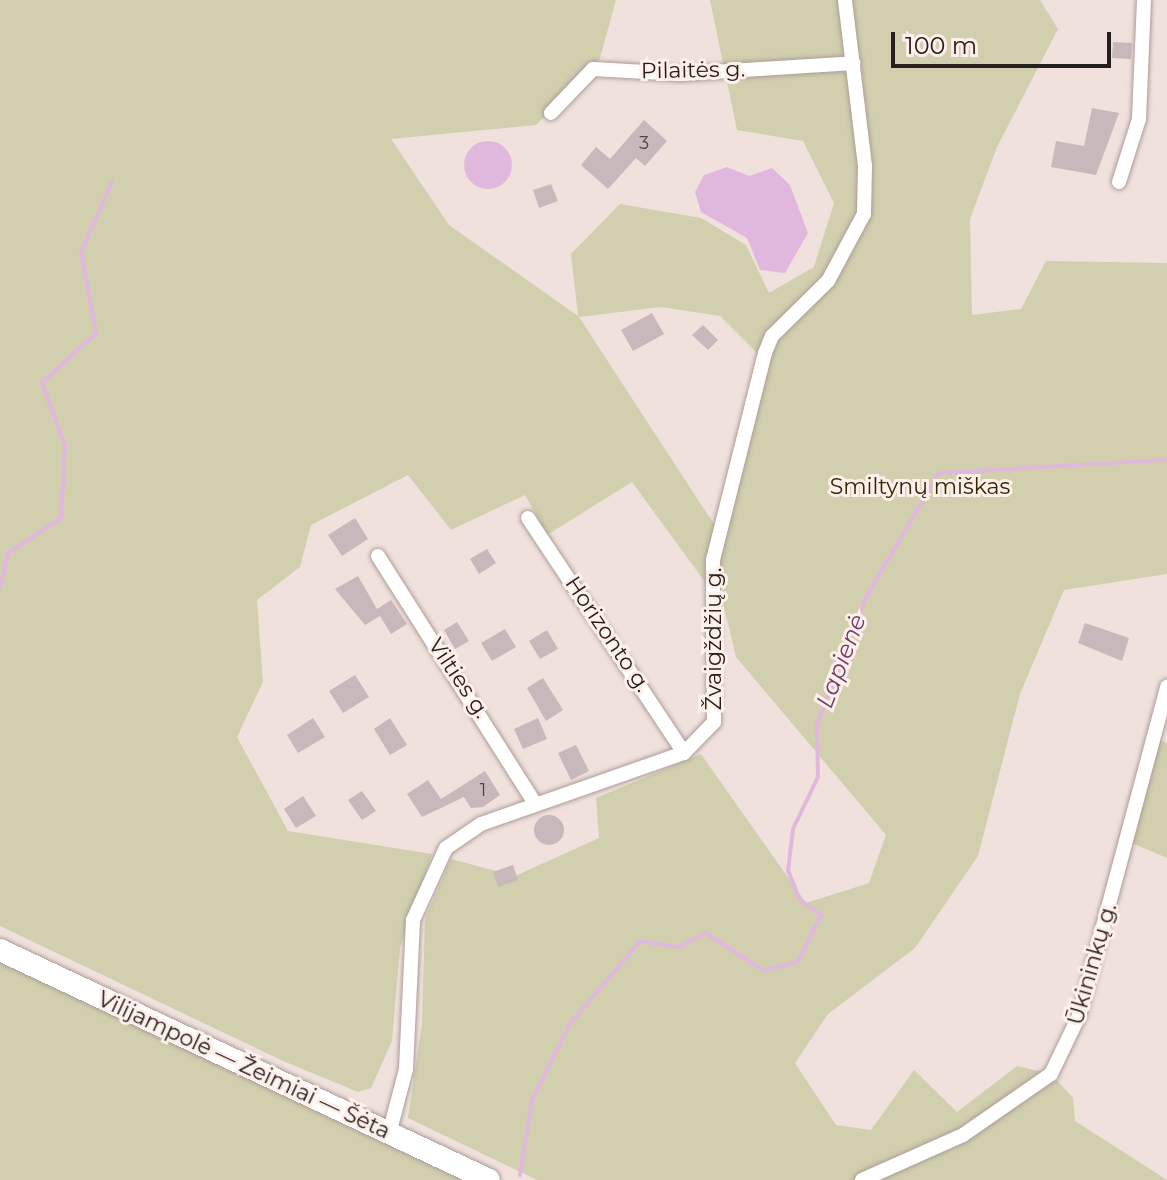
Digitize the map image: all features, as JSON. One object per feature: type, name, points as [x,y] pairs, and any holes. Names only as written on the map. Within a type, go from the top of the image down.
[{"type":"main road","name":"Vilijampolė — Žeimiai — Šėta","points":[[0,950],[489,1180]]},
{"type":"street","name":"Žvaigždžių g.","points":[[389,1134],[406,1069],[413,920],[446,848],[481,824],[684,753],[714,722],[713,560],[765,353],[772,336],[828,281],[864,214],[854,63],[845,0]]},
{"type":"street","points":[[1119,182],[1139,119],[1144,0]]},
{"type":"street","name":"Pilaitės g.","points":[[551,113],[593,69],[681,74],[854,63]]},
{"type":"street","name":"Horizonto g.","points":[[528,518],[684,753]]},
{"type":"street","name":"Vilties g.","points":[[378,556],[535,803]]},
{"type":"street","name":"Ūkininkų g.","points":[[862,1180],[963,1135],[1051,1074],[1079,1016],[1167,687]]},
{"type":"green space","name":"Smiltynų miškas","points":[[0,0],[616,0],[600,58],[536,125],[391,139],[449,225],[578,316],[571,254],[620,204],[701,218],[746,245],[769,293],[814,267],[834,203],[803,141],[737,130],[710,0],[1040,0],[1058,29],[997,147],[970,219],[972,315],[1021,309],[1046,261],[1167,263],[1167,574],[1064,590],[1020,694],[978,856],[915,948],[828,1014],[795,1063],[836,1125],[871,1130],[914,1070],[957,1112],[1017,1066],[1051,1074],[1073,1098],[1075,1121],[1167,1180],[537,1180],[408,1118],[422,1024],[425,919],[451,859],[515,876],[599,838],[596,798],[701,754],[806,903],[869,883],[886,835],[736,657],[716,573],[767,363],[720,316],[661,307],[579,317],[717,529],[705,582],[632,482],[547,535],[525,495],[451,530],[408,475],[311,525],[300,567],[257,600],[263,682],[237,737],[288,831],[432,854],[400,948],[392,1041],[371,1088],[358,1092],[283,1061],[0,926]]},
{"type":"green space","points":[[1155,738],[1167,743],[1167,858],[1127,841]]},
{"type":"green space","points":[[0,960],[471,1180],[0,1180]]},
{"type":"shaded area","points":[[488,141],[505,148],[512,165],[505,182],[488,189],[471,182],[464,165],[471,148]]},
{"type":"shaded area","points":[[727,167],[749,176],[772,168],[790,185],[808,233],[785,273],[760,270],[747,238],[701,212],[695,192],[704,175]]},
{"type":"building","points":[[1113,42],[1132,43],[1131,59],[1112,58]]},
{"type":"building","points":[[1092,108],[1119,113],[1096,175],[1051,167],[1056,141],[1084,146]]},
{"type":"building","points":[[644,120],[667,141],[645,166],[636,158],[608,189],[581,165],[596,147],[610,159]]},
{"type":"building","points":[[551,184],[558,201],[539,208],[533,190]]},
{"type":"building","points":[[652,313],[664,334],[633,351],[621,330]]},
{"type":"building","points":[[703,325],[718,340],[708,350],[692,335]]},
{"type":"building","points":[[355,518],[368,539],[342,556],[328,535]]},
{"type":"building","points":[[487,549],[496,563],[479,574],[470,559]]},
{"type":"building","points":[[358,576],[377,609],[391,600],[407,624],[391,634],[380,616],[365,625],[335,589]]},
{"type":"building","points":[[457,622],[469,641],[455,649],[444,630]]},
{"type":"building","points":[[1085,623],[1129,638],[1122,661],[1078,643]]},
{"type":"building","points":[[505,629],[516,647],[492,661],[481,643]]},
{"type":"building","points":[[547,630],[558,649],[540,659],[529,641]]},
{"type":"building","points":[[355,675],[369,697],[343,713],[329,691]]},
{"type":"building","points":[[543,678],[563,710],[546,721],[527,688]]},
{"type":"building","points":[[313,718],[325,737],[298,753],[287,735]]},
{"type":"building","points":[[390,718],[407,745],[390,755],[374,729]]},
{"type":"building","points":[[538,718],[547,739],[523,749],[514,729]]},
{"type":"building","points":[[576,745],[589,771],[571,780],[558,753]]},
{"type":"building","points":[[485,771],[500,795],[483,807],[471,808],[464,797],[422,817],[407,794],[428,780],[441,799]]},
{"type":"building","points":[[362,791],[376,811],[362,820],[348,800]]},
{"type":"building","points":[[303,796],[316,816],[296,828],[284,809]]},
{"type":"building","points":[[549,815],[559,820],[564,830],[559,840],[549,845],[539,840],[534,830],[539,820]]},
{"type":"building","points":[[513,865],[518,880],[498,887],[493,872]]},
{"type":"waterway","points":[[0,588],[8,553],[61,518],[65,446],[42,383],[96,333],[81,252],[112,182]]},
{"type":"waterway","name":"Lapienė","points":[[520,1175],[532,1100],[569,1025],[640,941],[679,947],[706,933],[764,971],[798,962],[821,915],[800,900],[788,871],[793,829],[818,777],[817,724],[866,597],[939,473],[1167,460]]}]
